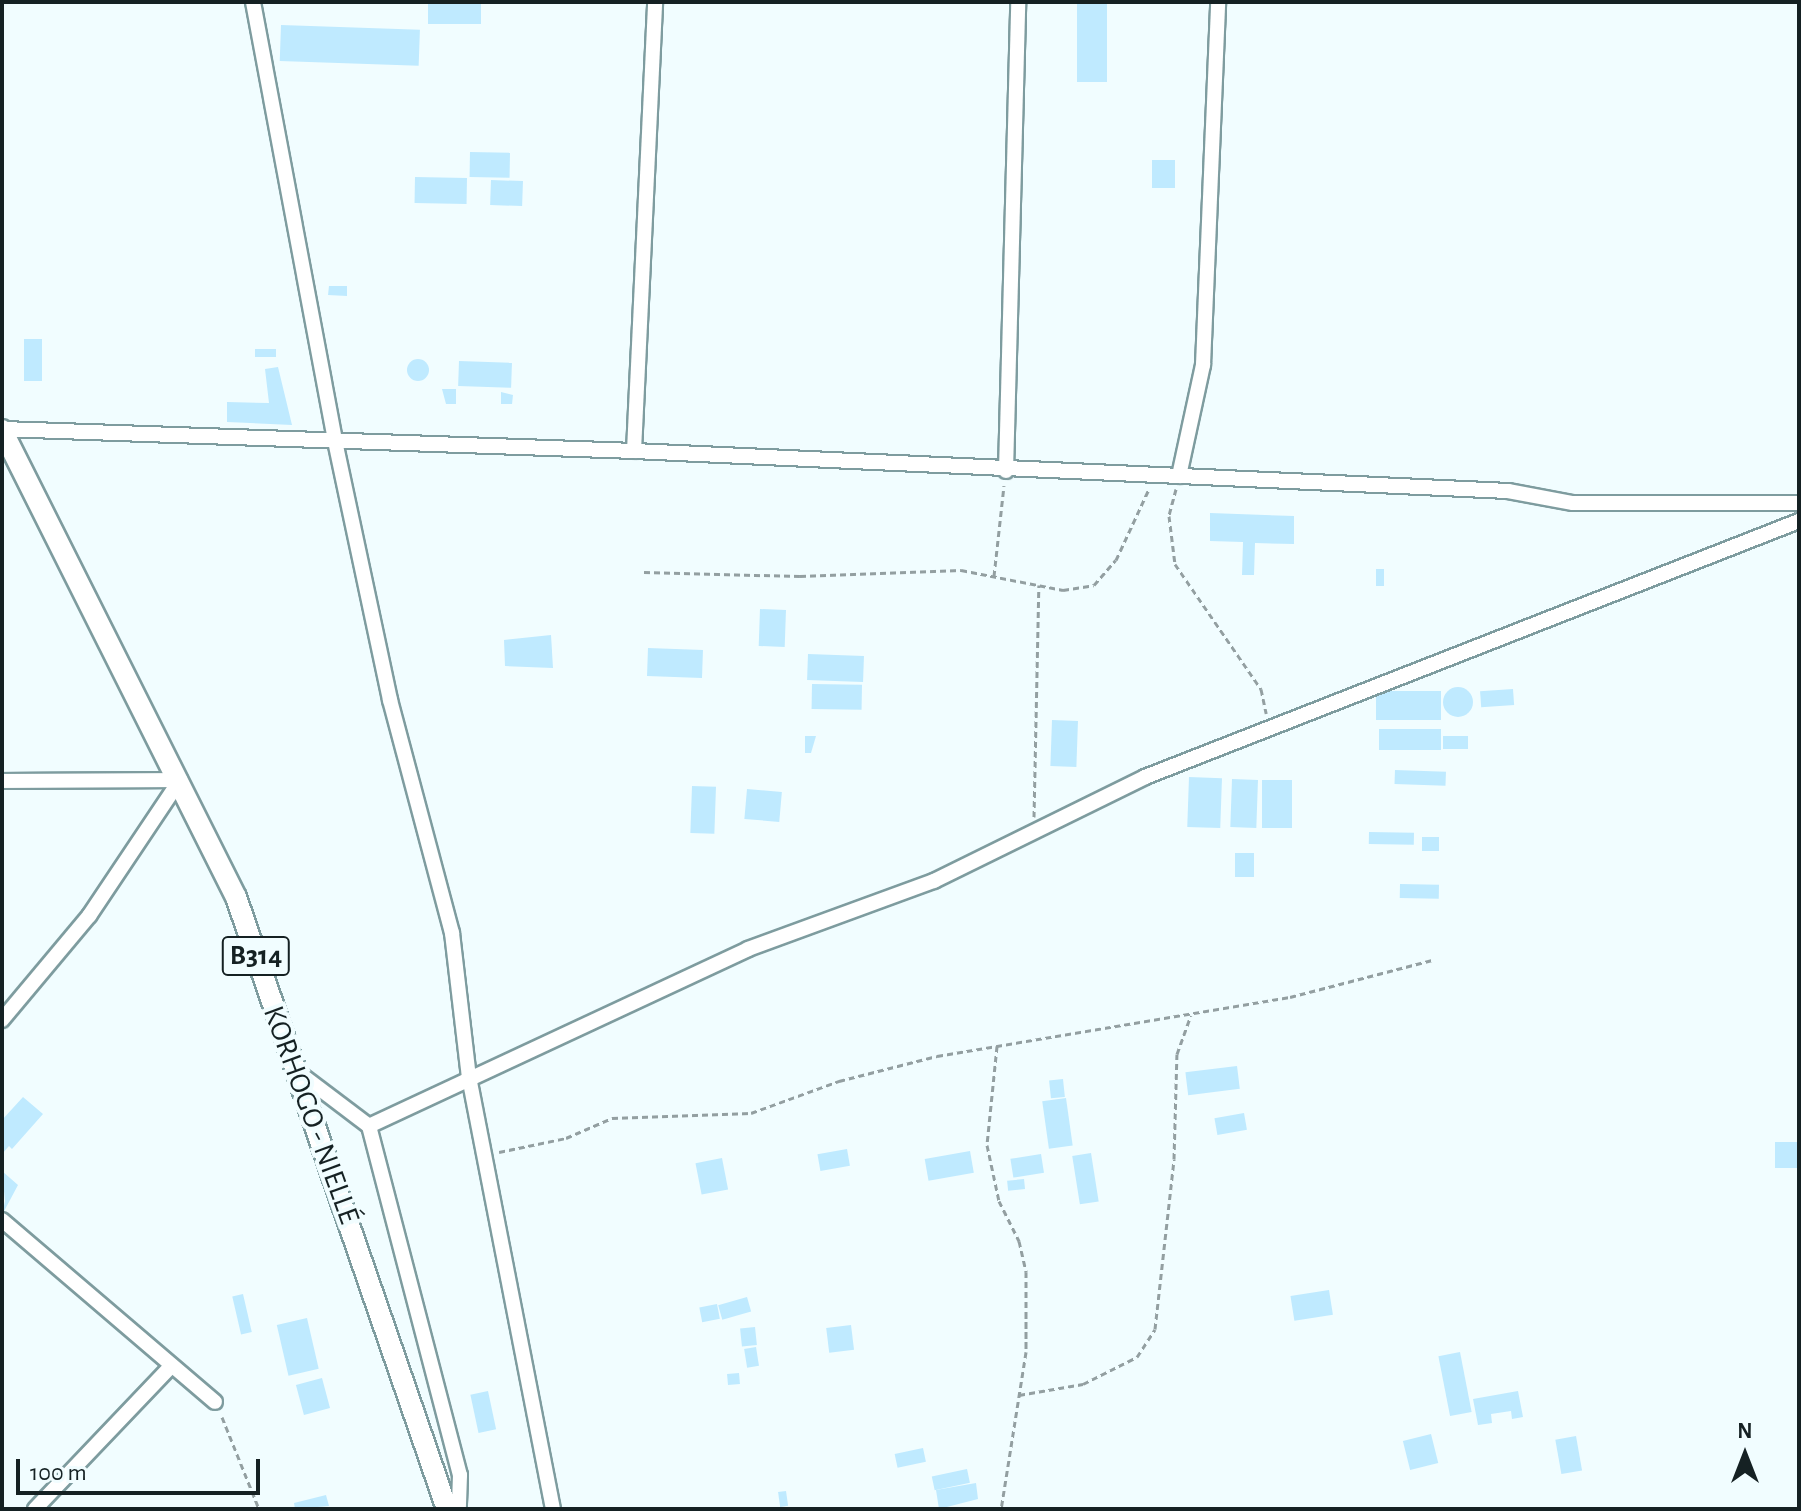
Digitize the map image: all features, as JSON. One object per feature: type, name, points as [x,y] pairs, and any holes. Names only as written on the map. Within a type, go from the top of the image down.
[{"type":"main road","name":"KORHOGO - NIELLÉ","points":[[2,429],[236,897],[447,1509]]},
{"type":"street","points":[[253,2],[335,441],[390,700],[452,933],[469,1077],[553,1509]]},
{"type":"street","points":[[634,451],[655,2]]},
{"type":"street","points":[[1006,471],[1018,2]]},
{"type":"street","points":[[1179,476],[1203,365],[1218,2]]},
{"type":"street","points":[[2,429],[634,451],[1006,471],[1508,491],[1573,503],[1799,503]]},
{"type":"street","points":[[369,1126],[748,949],[934,881],[1145,777],[1799,521]]},
{"type":"street","points":[[2,781],[180,780]]},
{"type":"street","points":[[2,1020],[89,916],[180,780]]},
{"type":"street","points":[[293,1068],[369,1126],[460,1475],[459,1509]]},
{"type":"street","points":[[2,1220],[170,1367],[215,1402]]},
{"type":"street","points":[[35,1509],[170,1367]]},
{"type":"path","points":[[994,576],[1006,471]]},
{"type":"path","points":[[644,572],[800,576],[961,570],[1063,590],[1094,585],[1116,560],[1156,475]]},
{"type":"path","points":[[1179,476],[1169,516],[1175,564],[1261,689],[1270,728]]},
{"type":"path","points":[[1033,832],[1039,585]]},
{"type":"path","points":[[484,1156],[566,1138],[612,1118],[751,1113],[839,1081],[997,1045],[1290,997],[1432,960]]},
{"type":"path","points":[[1019,1395],[1083,1384],[1137,1357],[1155,1329],[1174,1159],[1177,1054],[1191,1014]]},
{"type":"path","points":[[997,1045],[987,1145],[999,1201],[1019,1241],[1026,1272],[1019,1395],[1001,1509]]},
{"type":"path","points":[[215,1402],[259,1509]]},
{"type":"building","points":[[428,2],[481,2],[481,24],[428,24]]},
{"type":"building","points":[[1077,2],[1107,2],[1107,82],[1077,82]]},
{"type":"building","points":[[281,25],[420,30],[419,66],[280,61]]},
{"type":"building","points":[[470,152],[510,153],[510,178],[470,177]]},
{"type":"building","points":[[1152,160],[1175,160],[1175,188],[1152,188]]},
{"type":"building","points":[[415,177],[467,178],[467,204],[415,203]]},
{"type":"building","points":[[491,180],[523,181],[522,206],[490,205]]},
{"type":"building","points":[[329,286],[347,286],[347,296],[328,295]]},
{"type":"building","points":[[24,339],[42,339],[42,381],[24,381]]},
{"type":"building","points":[[255,349],[276,349],[276,357],[255,357]]},
{"type":"building","points":[[418,359],[429,370],[418,381],[407,370]]},
{"type":"building","points":[[459,361],[512,363],[511,388],[458,386]]},
{"type":"building","points":[[278,367],[292,425],[227,422],[227,402],[269,403],[265,369]]},
{"type":"building","points":[[442,389],[456,389],[456,404],[446,404]]},
{"type":"building","points":[[501,392],[513,395],[512,404],[501,404]]},
{"type":"building","points":[[1210,513],[1294,516],[1294,544],[1255,543],[1254,575],[1242,575],[1243,542],[1210,541]]},
{"type":"building","points":[[1376,569],[1384,569],[1384,586],[1376,586]]},
{"type":"building","points":[[760,609],[786,610],[785,647],[759,646]]},
{"type":"building","points":[[551,635],[553,668],[505,666],[504,640]]},
{"type":"building","points":[[648,648],[703,650],[702,678],[647,676]]},
{"type":"building","points":[[808,654],[864,656],[863,682],[807,680]]},
{"type":"building","points":[[812,684],[862,685],[862,710],[812,709]]},
{"type":"building","points":[[1458,687],[1469,691],[1473,702],[1469,713],[1458,717],[1447,713],[1443,702],[1447,691]]},
{"type":"building","points":[[1513,689],[1514,705],[1481,707],[1480,691]]},
{"type":"building","points":[[1376,691],[1441,691],[1441,720],[1376,720]]},
{"type":"building","points":[[1052,720],[1078,721],[1076,767],[1050,766]]},
{"type":"building","points":[[1379,729],[1441,729],[1441,750],[1379,750]]},
{"type":"building","points":[[805,736],[816,736],[811,753],[805,753]]},
{"type":"building","points":[[1443,736],[1468,736],[1468,749],[1443,749]]},
{"type":"building","points":[[1395,770],[1446,772],[1445,786],[1395,784]]},
{"type":"building","points":[[1189,777],[1222,778],[1220,828],[1187,827]]},
{"type":"building","points":[[1232,779],[1258,780],[1256,828],[1230,827]]},
{"type":"building","points":[[1262,780],[1292,780],[1292,828],[1262,828]]},
{"type":"building","points":[[692,786],[716,787],[714,834],[690,833]]},
{"type":"building","points":[[747,789],[782,792],[779,822],[744,819]]},
{"type":"building","points":[[1369,832],[1414,833],[1414,845],[1369,844]]},
{"type":"building","points":[[1422,837],[1439,837],[1439,851],[1422,851]]},
{"type":"building","points":[[1235,853],[1254,853],[1254,877],[1235,877]]},
{"type":"building","points":[[1400,884],[1439,885],[1439,899],[1400,898]]},
{"type":"building","points":[[1237,1066],[1240,1089],[1188,1095],[1185,1072]]},
{"type":"building","points":[[1063,1079],[1065,1097],[1051,1098],[1049,1080]]},
{"type":"building","points":[[23,1097],[43,1114],[12,1149],[9,1146],[2,1154],[2,1120]]},
{"type":"building","points":[[1066,1098],[1073,1146],[1049,1149],[1042,1101]]},
{"type":"building","points":[[1244,1113],[1247,1130],[1217,1135],[1214,1118]]},
{"type":"building","points":[[1775,1142],[1799,1142],[1799,1168],[1775,1168]]},
{"type":"building","points":[[847,1149],[850,1166],[820,1171],[817,1154]]},
{"type":"building","points":[[970,1151],[974,1173],[929,1181],[925,1159]]},
{"type":"building","points":[[1091,1153],[1099,1201],[1080,1204],[1072,1156]]},
{"type":"building","points":[[1041,1154],[1044,1173],[1013,1178],[1010,1159]]},
{"type":"building","points":[[722,1158],[728,1189],[702,1195],[695,1163]]},
{"type":"building","points":[[2,1171],[18,1185],[2,1215],[5,1201]]},
{"type":"building","points":[[1024,1179],[1025,1189],[1008,1191],[1007,1181]]},
{"type":"building","points":[[1329,1290],[1333,1315],[1294,1321],[1290,1296]]},
{"type":"building","points":[[243,1294],[252,1332],[241,1334],[232,1296]]},
{"type":"building","points":[[747,1297],[751,1311],[722,1320],[718,1305]]},
{"type":"building","points":[[717,1304],[720,1319],[702,1322],[699,1307]]},
{"type":"building","points":[[307,1318],[319,1369],[288,1376],[277,1325]]},
{"type":"building","points":[[851,1325],[854,1350],[829,1353],[826,1328]]},
{"type":"building","points":[[755,1327],[757,1345],[742,1346],[740,1329]]},
{"type":"building","points":[[756,1347],[759,1366],[747,1368],[744,1349]]},
{"type":"building","points":[[1460,1352],[1472,1412],[1450,1416],[1438,1356]]},
{"type":"building","points":[[739,1373],[740,1384],[728,1385],[727,1374]]},
{"type":"building","points":[[322,1378],[330,1408],[304,1415],[296,1385]]},
{"type":"building","points":[[488,1391],[496,1429],[479,1433],[470,1395]]},
{"type":"building","points":[[1518,1391],[1523,1417],[1512,1419],[1511,1411],[1491,1414],[1492,1423],[1478,1425],[1473,1399]]},
{"type":"building","points":[[1431,1434],[1438,1463],[1410,1470],[1403,1441]]},
{"type":"building","points":[[1576,1436],[1582,1470],[1561,1474],[1555,1440]]},
{"type":"building","points":[[923,1448],[926,1462],[898,1468],[895,1454]]},
{"type":"building","points":[[967,1469],[970,1483],[935,1490],[932,1476]]},
{"type":"building","points":[[976,1483],[978,1499],[939,1509],[936,1490]]},
{"type":"building","points":[[786,1491],[788,1506],[780,1507],[778,1492]]},
{"type":"building","points":[[326,1495],[329,1506],[295,1509],[294,1503]]}]
